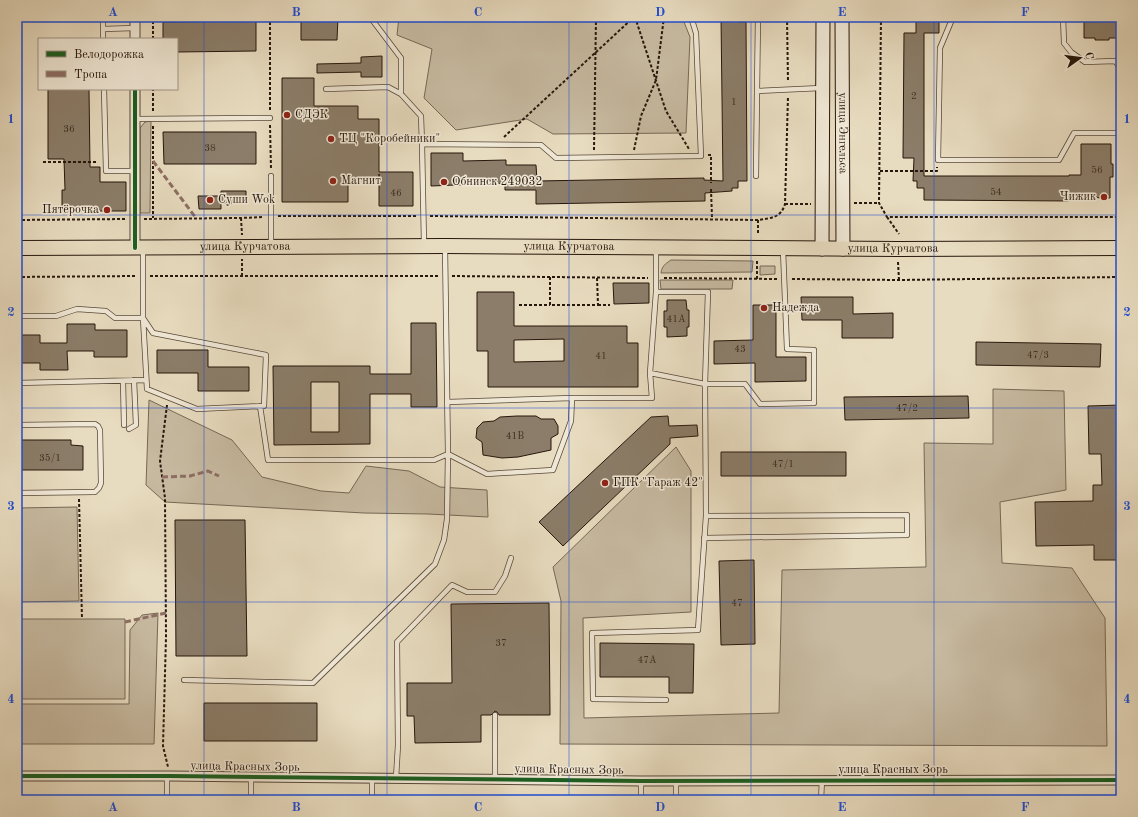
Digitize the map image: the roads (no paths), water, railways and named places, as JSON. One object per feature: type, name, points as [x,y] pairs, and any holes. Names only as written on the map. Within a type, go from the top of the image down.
[{"type":"main road","name":"улица Энгельса","points":[[822,249],[823,17]]},
{"type":"main road","name":"улица Энгельса","points":[[842,17],[843,249]]},
{"type":"main road","name":"улица Курчатова","points":[[17,248],[445,246],[822,249],[1121,248]]},
{"type":"street","points":[[134,17],[135,38]]},
{"type":"street","points":[[135,90],[135,219],[139,248]]},
{"type":"street","name":"улица Красных Зорь","points":[[17,776],[168,776],[642,781],[1121,780]]},
{"type":"lane","points":[[103,17],[104,38]]},
{"type":"lane","points":[[370,17],[401,58],[401,94]]},
{"type":"lane","points":[[422,144],[541,145],[556,158],[701,156],[696,33],[691,17]]},
{"type":"lane","points":[[756,176],[758,17]]},
{"type":"lane","points":[[953,17],[940,48],[938,160],[1059,160],[1074,133],[1121,133]]},
{"type":"lane","points":[[1063,17],[1064,43],[1071,52],[1085,62],[1115,61],[1121,69]]},
{"type":"lane","points":[[103,29],[135,28]]},
{"type":"lane","points":[[326,89],[388,87],[401,94],[421,116],[424,246]]},
{"type":"lane","points":[[757,91],[823,88]]},
{"type":"lane","points":[[104,90],[106,171],[135,172]]},
{"type":"lane","points":[[135,119],[270,118]]},
{"type":"lane","points":[[271,176],[271,247]]},
{"type":"lane","points":[[184,680],[313,683],[435,564],[444,540],[447,519],[448,402],[445,246]]},
{"type":"lane","points":[[448,402],[572,398],[652,398],[650,373],[656,292],[656,247]]},
{"type":"lane","points":[[139,248],[143,276],[143,318],[147,389],[197,409],[264,406],[266,355],[153,333],[143,318]]},
{"type":"lane","points":[[650,373],[705,384],[745,384],[760,404],[814,403],[814,350],[787,349],[785,279],[782,248]]},
{"type":"lane","points":[[656,292],[708,292],[705,384],[706,516],[698,630],[592,633],[593,699],[666,700]]},
{"type":"lane","points":[[17,316],[56,316],[77,310],[106,311],[115,318],[143,318]]},
{"type":"lane","points":[[129,429],[136,425],[134,380]]},
{"type":"lane","points":[[17,383],[146,380]]},
{"type":"lane","points":[[123,381],[124,425]]},
{"type":"lane","points":[[448,454],[487,474],[553,470],[571,421],[572,398]]},
{"type":"lane","points":[[260,406],[268,460],[434,460],[448,454]]},
{"type":"lane","points":[[17,425],[95,424],[98,426],[100,430],[101,483],[95,492],[17,492]]},
{"type":"lane","points":[[704,538],[907,536],[907,515],[706,516]]},
{"type":"lane","points":[[396,778],[398,745],[398,642],[452,585],[467,592],[495,592],[505,576],[511,558]]},
{"type":"lane","points":[[495,715],[495,779]]},
{"type":"lane","points":[[167,799],[168,776]]},
{"type":"lane","points":[[251,777],[251,798]]},
{"type":"lane","points":[[372,778],[372,798]]},
{"type":"lane","points":[[821,800],[822,780]]},
{"type":"lane","points":[[641,800],[642,781]]},
{"type":"lane","points":[[676,781],[676,800]]},
{"type":"place","name":"СДЭК","points":[[287,115]]},
{"type":"place","name":"ТЦ \"Коробейники\"","points":[[331,139]]},
{"type":"place","name":"Магнит","points":[[333,181]]},
{"type":"place","name":"Обнинск 249032","points":[[444,182]]},
{"type":"place","name":"Чижик","points":[[1104,197]]},
{"type":"place","name":"Суши Wok","points":[[210,200]]},
{"type":"place","name":"Пятёрочка","points":[[107,210]]},
{"type":"place","name":"Надежда","points":[[764,308]]},
{"type":"place","name":"ГПК \"Гараж 42\"","points":[[605,483]]}]
